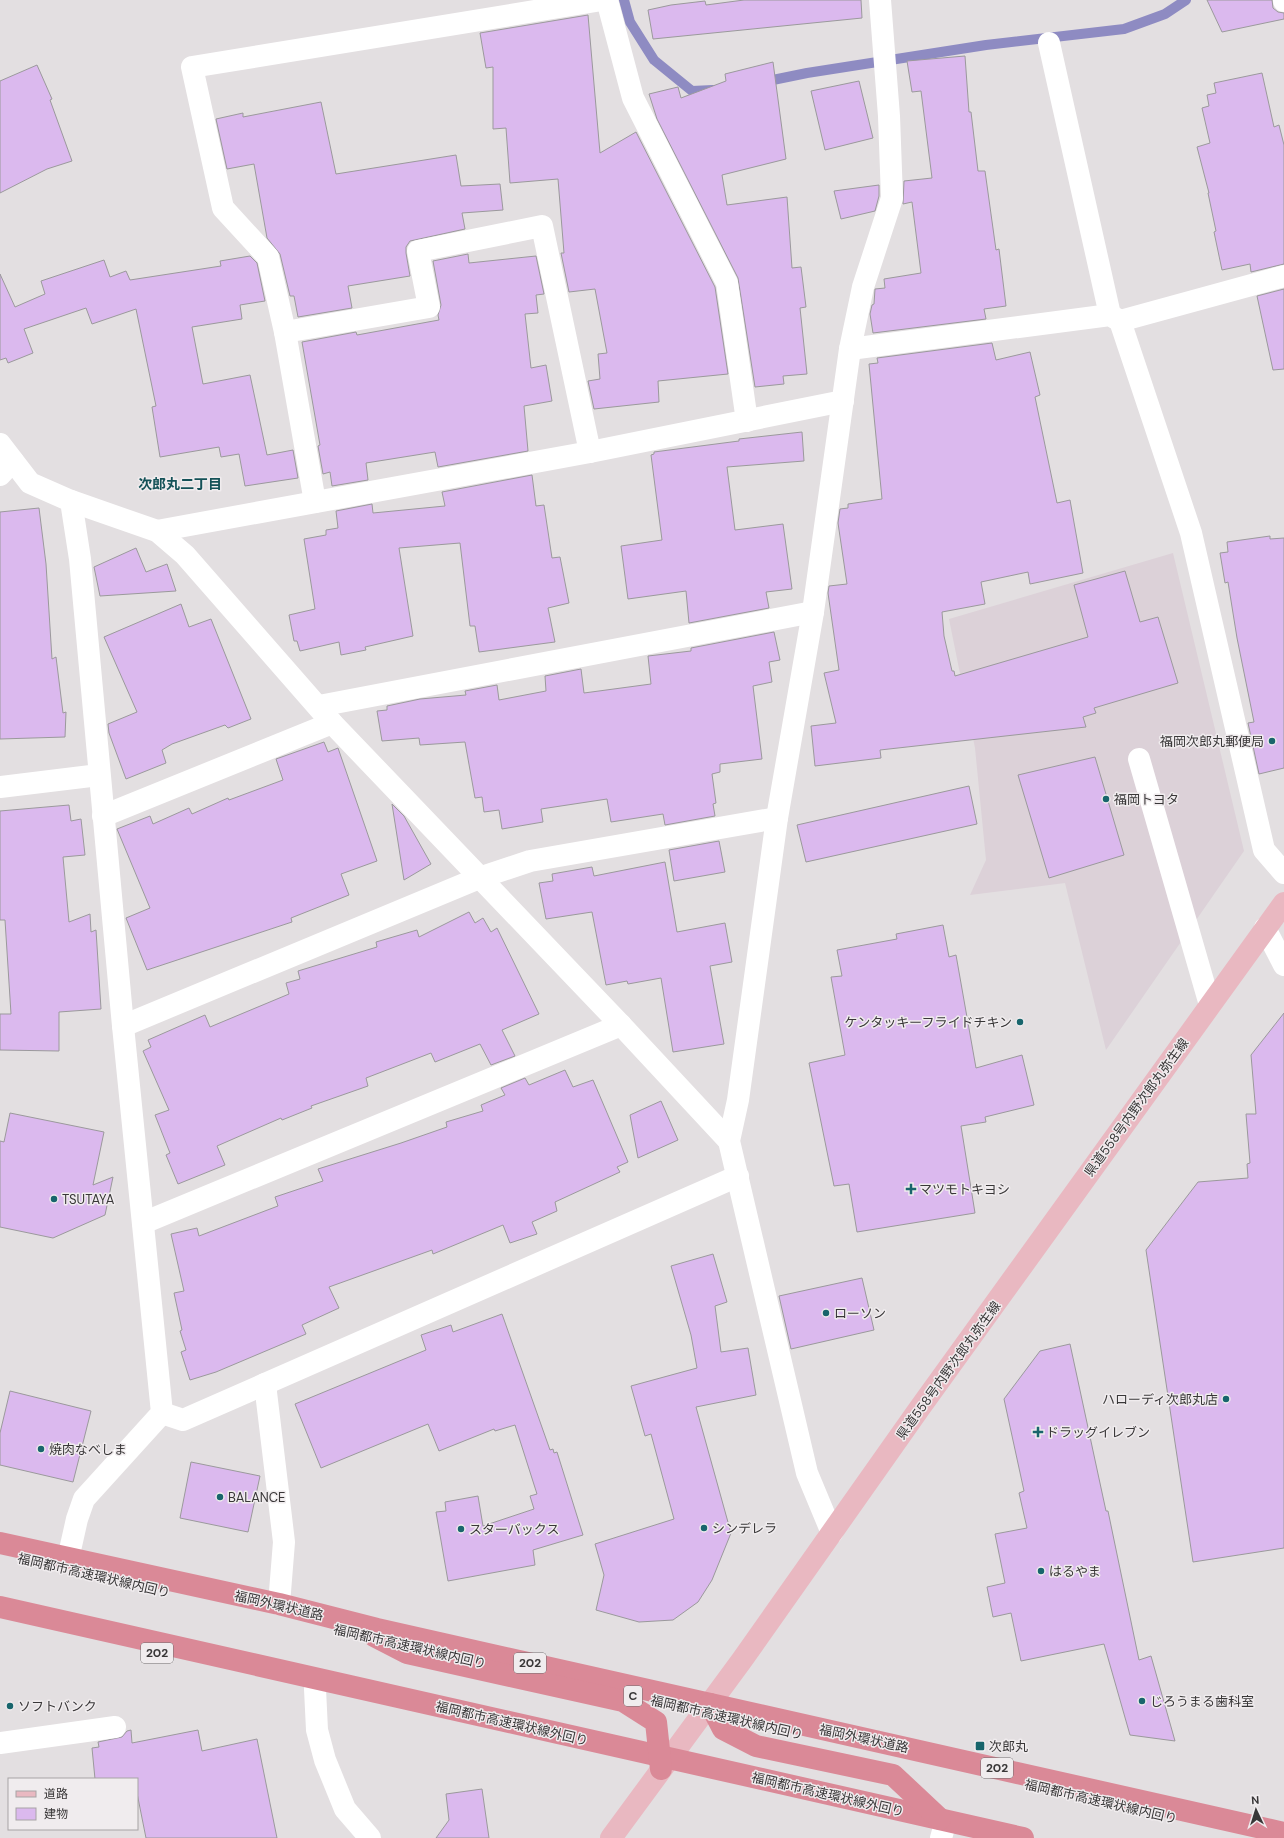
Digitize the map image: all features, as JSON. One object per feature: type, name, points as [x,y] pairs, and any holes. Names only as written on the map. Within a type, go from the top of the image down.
[{"type":"highway","name":"福岡外環状道路","points":[[0,1543],[279,1604],[350,1622],[1284,1833]]},
{"type":"highway","name":"福岡都市高速環状線内回り","points":[[0,1553],[1266,1838]]},
{"type":"highway","name":"福岡都市高速環状線外回り","points":[[0,1607],[1023,1838]]},
{"type":"highway","name":"202","points":[[0,1616],[315,1689],[481,1724],[661,1769],[943,1831],[1009,1838]]},
{"type":"highway","points":[[350,1622],[407,1653],[623,1701],[656,1722],[661,1769]]},
{"type":"highway","points":[[710,1704],[723,1729],[756,1746],[893,1776],[943,1831]]},
{"type":"main road","name":"県道558号内野次郎丸弥生線","points":[[611,1838],[710,1704],[1284,903]]},
{"type":"street","points":[[315,502],[285,332],[268,258],[223,208],[192,67],[602,0]]},
{"type":"street","points":[[607,0],[633,98],[727,283],[747,421]]},
{"type":"street","points":[[832,1533],[807,1473],[729,1141],[738,1100],[777,818],[813,612],[850,349],[863,288],[892,198],[888,102],[880,0]]},
{"type":"street","points":[[1049,43],[1115,318],[1191,533],[1264,850],[1284,873]]},
{"type":"street","points":[[285,332],[429,307],[418,251],[542,226],[590,452]]},
{"type":"street","points":[[850,349],[1115,318],[1284,276]]},
{"type":"street","points":[[157,531],[590,452],[843,401]]},
{"type":"street","points":[[0,444],[7,468],[30,482],[71,501],[157,531],[186,555],[319,706],[332,723],[621,1025],[729,1141]]},
{"type":"street","points":[[68,1558],[77,1519],[84,1499],[162,1412],[123,1026],[80,559],[71,501]]},
{"type":"street","points":[[319,706],[813,612]]},
{"type":"street","points":[[103,816],[332,723]]},
{"type":"street","points":[[1139,759],[1210,1005]]},
{"type":"street","points":[[0,787],[99,775]]},
{"type":"street","points":[[123,1026],[479,878],[530,861],[777,818]]},
{"type":"street","points":[[1266,928],[1284,965]]},
{"type":"street","points":[[143,1223],[621,1025]]},
{"type":"street","points":[[162,1412],[183,1420],[738,1176]]},
{"type":"street","points":[[265,1384],[284,1542],[279,1604]]},
{"type":"street","points":[[315,1689],[317,1730],[325,1760],[345,1810],[370,1838]]},
{"type":"street","points":[[0,1743],[115,1727]]},
{"type":"shaded area","name":"福岡トヨタ","points":[[1173,553],[1244,851],[1106,1050],[1065,883],[970,895],[986,860],[975,748],[949,619]]},
{"type":"building","points":[[744,0],[861,0],[862,18],[653,39],[648,10],[671,5],[705,1],[706,5]]},
{"type":"building","points":[[1207,0],[1272,0],[1273,8],[1278,12],[1284,13],[1284,19],[1222,32]]},
{"type":"building","points":[[588,15],[600,153],[636,132],[715,287],[728,374],[658,381],[659,402],[594,409],[588,381],[600,379],[598,354],[607,353],[595,289],[569,292],[561,253],[564,253],[558,179],[510,183],[506,128],[493,129],[493,67],[486,68],[480,33]]},
{"type":"building","points":[[965,56],[969,112],[971,112],[978,171],[985,171],[996,250],[999,249],[1006,306],[984,309],[986,319],[873,333],[870,314],[872,305],[874,304],[875,289],[885,288],[884,279],[921,273],[912,202],[903,204],[904,181],[932,178],[921,91],[912,92],[907,61]]},
{"type":"building","points":[[773,62],[786,159],[722,175],[727,205],[787,197],[792,268],[801,267],[806,307],[800,308],[807,374],[783,376],[784,384],[755,387],[738,278],[657,119],[649,94],[678,87],[681,98],[726,81],[725,74]]},
{"type":"building","points":[[37,65],[52,99],[50,100],[72,161],[47,169],[0,193],[0,81]]},
{"type":"building","points":[[1262,73],[1274,127],[1279,125],[1284,145],[1284,264],[1251,272],[1250,264],[1222,270],[1214,232],[1216,231],[1209,193],[1197,147],[1210,143],[1202,108],[1209,106],[1207,95],[1216,93],[1214,83]]},
{"type":"building","points":[[859,81],[873,138],[825,150],[811,91]]},
{"type":"building","points":[[321,102],[336,174],[456,155],[461,186],[500,184],[503,210],[462,213],[465,229],[410,241],[406,247],[406,253],[410,276],[348,286],[352,308],[298,317],[294,296],[290,296],[280,254],[267,238],[254,164],[227,169],[216,119],[243,113],[243,117]]},
{"type":"building","points":[[879,185],[879,196],[875,211],[841,219],[834,191]]},
{"type":"building","points":[[468,254],[469,263],[536,256],[544,294],[536,295],[538,313],[525,314],[531,368],[546,365],[552,401],[524,406],[528,451],[438,467],[435,452],[366,463],[368,480],[332,486],[330,472],[323,474],[318,446],[320,445],[302,342],[356,332],[357,335],[439,320],[438,315],[441,305],[433,261]]},
{"type":"building","points":[[250,256],[257,263],[265,301],[240,305],[242,319],[192,327],[203,384],[250,375],[267,455],[293,450],[298,478],[245,486],[239,454],[221,457],[219,447],[160,457],[152,407],[156,406],[136,309],[92,324],[86,308],[24,329],[33,353],[8,363],[6,358],[0,360],[0,274],[15,307],[45,294],[41,281],[104,260],[110,277],[126,271],[130,280],[221,266],[220,261]]},
{"type":"building","points":[[1284,289],[1284,369],[1273,370],[1257,296]]},
{"type":"building","points":[[992,343],[996,360],[1030,352],[1040,395],[1035,397],[1057,503],[1070,500],[1083,573],[1030,584],[1028,572],[981,582],[985,604],[942,612],[944,636],[952,671],[954,671],[955,676],[1088,637],[1074,585],[1125,571],[1140,622],[1158,617],[1178,683],[1094,708],[1096,713],[1083,717],[1086,727],[880,750],[881,758],[815,766],[811,726],[836,723],[824,673],[839,670],[828,593],[829,586],[847,584],[838,523],[840,509],[848,508],[848,504],[882,499],[869,364],[878,363],[877,358]]},
{"type":"building","points":[[802,432],[804,461],[727,467],[735,530],[783,524],[792,589],[766,592],[769,608],[689,623],[686,591],[628,599],[621,546],[662,540],[651,455],[654,454],[654,452],[739,441],[739,439]]},
{"type":"building","points":[[532,475],[536,506],[544,505],[552,558],[560,557],[569,603],[548,608],[555,642],[479,652],[475,626],[470,626],[460,543],[399,548],[413,636],[365,647],[366,650],[341,655],[339,642],[300,651],[297,641],[294,641],[289,615],[315,609],[304,539],[326,535],[326,530],[338,528],[336,511],[372,504],[373,513],[445,506],[442,492]]},
{"type":"building","points":[[39,508],[46,564],[52,659],[56,657],[63,713],[66,712],[65,737],[0,739],[0,512]]},
{"type":"building","points":[[1270,536],[1270,539],[1284,538],[1284,768],[1259,774],[1248,723],[1254,722],[1237,638],[1228,582],[1225,583],[1220,553],[1228,552],[1227,542]]},
{"type":"building","points":[[136,548],[146,572],[167,564],[176,591],[100,596],[94,567]]},
{"type":"building","points":[[181,604],[189,627],[211,619],[251,719],[228,728],[225,725],[172,744],[162,750],[166,763],[126,779],[109,733],[108,724],[137,712],[104,637]]},
{"type":"building","points":[[774,632],[780,660],[769,662],[772,682],[753,686],[762,759],[720,764],[720,772],[712,774],[716,803],[713,804],[715,816],[665,825],[663,814],[611,822],[607,799],[541,809],[543,822],[502,829],[499,810],[484,812],[482,797],[475,798],[465,742],[420,745],[419,738],[382,741],[377,711],[387,710],[387,706],[420,699],[466,695],[465,691],[497,685],[499,700],[546,691],[545,676],[581,669],[584,693],[651,684],[648,656],[691,651],[691,648]]},
{"type":"building","points":[[324,742],[328,752],[338,748],[377,861],[341,874],[349,895],[291,918],[292,922],[147,970],[126,918],[150,908],[117,829],[150,816],[153,824],[189,808],[192,814],[228,798],[229,800],[283,780],[276,759]]},
{"type":"building","points":[[1095,757],[1124,855],[1049,878],[1018,775]]},
{"type":"building","points":[[969,786],[977,824],[806,862],[797,825]]},
{"type":"building","points":[[392,804],[404,816],[431,864],[404,880]]},
{"type":"building","points":[[69,805],[71,821],[81,819],[85,855],[63,857],[69,922],[90,914],[91,932],[96,930],[101,1009],[59,1012],[59,1051],[0,1050],[0,1014],[11,1014],[5,920],[0,920],[0,811]]},
{"type":"building","points":[[719,841],[725,872],[674,881],[669,850]]},
{"type":"building","points":[[665,862],[677,932],[725,923],[732,962],[710,966],[724,1044],[673,1052],[661,978],[628,984],[627,981],[606,985],[592,912],[546,919],[539,883],[553,881],[552,874],[592,867],[594,876]]},
{"type":"building","points":[[469,912],[475,923],[483,918],[491,932],[497,928],[539,1014],[502,1030],[515,1056],[491,1065],[480,1044],[435,1062],[431,1053],[366,1078],[368,1086],[311,1106],[312,1108],[282,1120],[281,1118],[217,1146],[225,1165],[178,1184],[166,1155],[170,1153],[155,1115],[169,1110],[143,1051],[151,1047],[148,1040],[205,1015],[210,1027],[289,994],[286,983],[300,979],[298,971],[377,947],[376,942],[417,930],[419,937]]},
{"type":"building","points":[[943,925],[949,957],[956,955],[976,1068],[1022,1055],[1034,1105],[985,1117],[986,1122],[961,1126],[975,1213],[857,1232],[849,1184],[834,1186],[809,1063],[845,1055],[831,977],[842,976],[837,950],[897,939],[896,934]]},
{"type":"building","name":"ハローディ次郎丸店","points":[[1284,1013],[1284,1548],[1193,1562],[1146,1250],[1198,1182],[1248,1178],[1247,1164],[1250,1163],[1246,1114],[1256,1114],[1251,1055]]},
{"type":"building","points":[[565,1070],[573,1087],[593,1080],[628,1162],[617,1167],[620,1172],[555,1202],[557,1211],[532,1222],[537,1234],[510,1243],[503,1225],[433,1254],[432,1250],[329,1287],[339,1308],[302,1325],[306,1334],[216,1372],[190,1380],[181,1352],[186,1350],[180,1331],[182,1330],[174,1293],[184,1291],[171,1234],[197,1228],[199,1236],[278,1206],[275,1197],[323,1181],[318,1169],[447,1127],[446,1122],[483,1111],[481,1105],[505,1095],[501,1088],[525,1078],[529,1085]]},
{"type":"building","points":[[661,1101],[678,1140],[638,1158],[630,1115]]},
{"type":"building","name":"TSUTAYA","points":[[10,1113],[104,1132],[93,1185],[113,1177],[105,1215],[53,1238],[0,1227],[0,1141],[4,1142]]},
{"type":"building","points":[[713,1254],[727,1302],[715,1306],[721,1352],[748,1348],[756,1395],[696,1407],[731,1533],[712,1580],[698,1602],[673,1620],[639,1622],[596,1610],[604,1575],[595,1544],[674,1519],[651,1434],[645,1436],[631,1386],[697,1368],[691,1335],[671,1266]]},
{"type":"building","name":"ローソン","points":[[862,1278],[874,1330],[791,1349],[779,1296]]},
{"type":"building","points":[[502,1314],[550,1450],[553,1449],[554,1453],[557,1452],[583,1535],[533,1550],[535,1565],[448,1581],[436,1512],[446,1511],[445,1502],[478,1496],[483,1526],[534,1509],[530,1496],[537,1494],[515,1425],[495,1431],[494,1429],[439,1451],[428,1424],[321,1468],[295,1404],[426,1350],[421,1335],[451,1325],[453,1332]]},
{"type":"building","points":[[1070,1344],[1106,1511],[1108,1511],[1139,1660],[1151,1656],[1175,1741],[1130,1735],[1104,1644],[1021,1661],[1011,1613],[993,1617],[987,1587],[1005,1583],[995,1534],[1027,1528],[1019,1493],[1024,1491],[1004,1399],[1040,1351]]},
{"type":"building","name":"焼肉なべしま","points":[[10,1391],[91,1411],[73,1482],[0,1465],[0,1433]]},
{"type":"building","name":"BALANCE","points":[[191,1462],[260,1476],[248,1532],[180,1518]]},
{"type":"building","points":[[131,1730],[132,1743],[198,1730],[202,1751],[257,1739],[277,1838],[146,1838],[138,1798],[138,1778],[95,1778],[92,1748],[99,1747],[98,1742],[122,1737],[127,1731]]},
{"type":"building","points":[[482,1789],[489,1838],[436,1838],[449,1820],[446,1794]]},
{"type":"waterway","points":[[624,0],[630,22],[654,60],[692,91],[713,90]]},
{"type":"waterway","points":[[763,82],[807,73],[986,45],[1124,29],[1165,14],[1186,0]]},
{"type":"place","name":"福岡次郎丸郵便局","points":[[1272,741]]},
{"type":"place","name":"福岡トヨタ","points":[[1106,799]]},
{"type":"place","name":"ケンタッキーフライドチキン","points":[[1020,1022]]},
{"type":"place","name":"マツモトキヨシ","points":[[911,1189]]},
{"type":"place","name":"TSUTAYA","points":[[54,1199]]},
{"type":"place","name":"ローソン","points":[[826,1313]]},
{"type":"place","name":"ハローディ次郎丸店","points":[[1226,1399]]},
{"type":"place","name":"ドラッグイレブン","points":[[1038,1432]]},
{"type":"place","name":"焼肉なべしま","points":[[41,1449]]},
{"type":"place","name":"BALANCE","points":[[220,1497]]},
{"type":"place","name":"シンデレラ","points":[[704,1528]]},
{"type":"place","name":"スターバックス","points":[[461,1529]]},
{"type":"place","name":"はるやま","points":[[1041,1571]]},
{"type":"place","name":"じろうまる歯科室","points":[[1142,1701]]},
{"type":"place","name":"ソフトバンク","points":[[10,1706]]},
{"type":"place","name":"次郎丸","points":[[980,1746]]},
{"type":"district","name":"次郎丸二丁目","points":[[180,484]]}]
